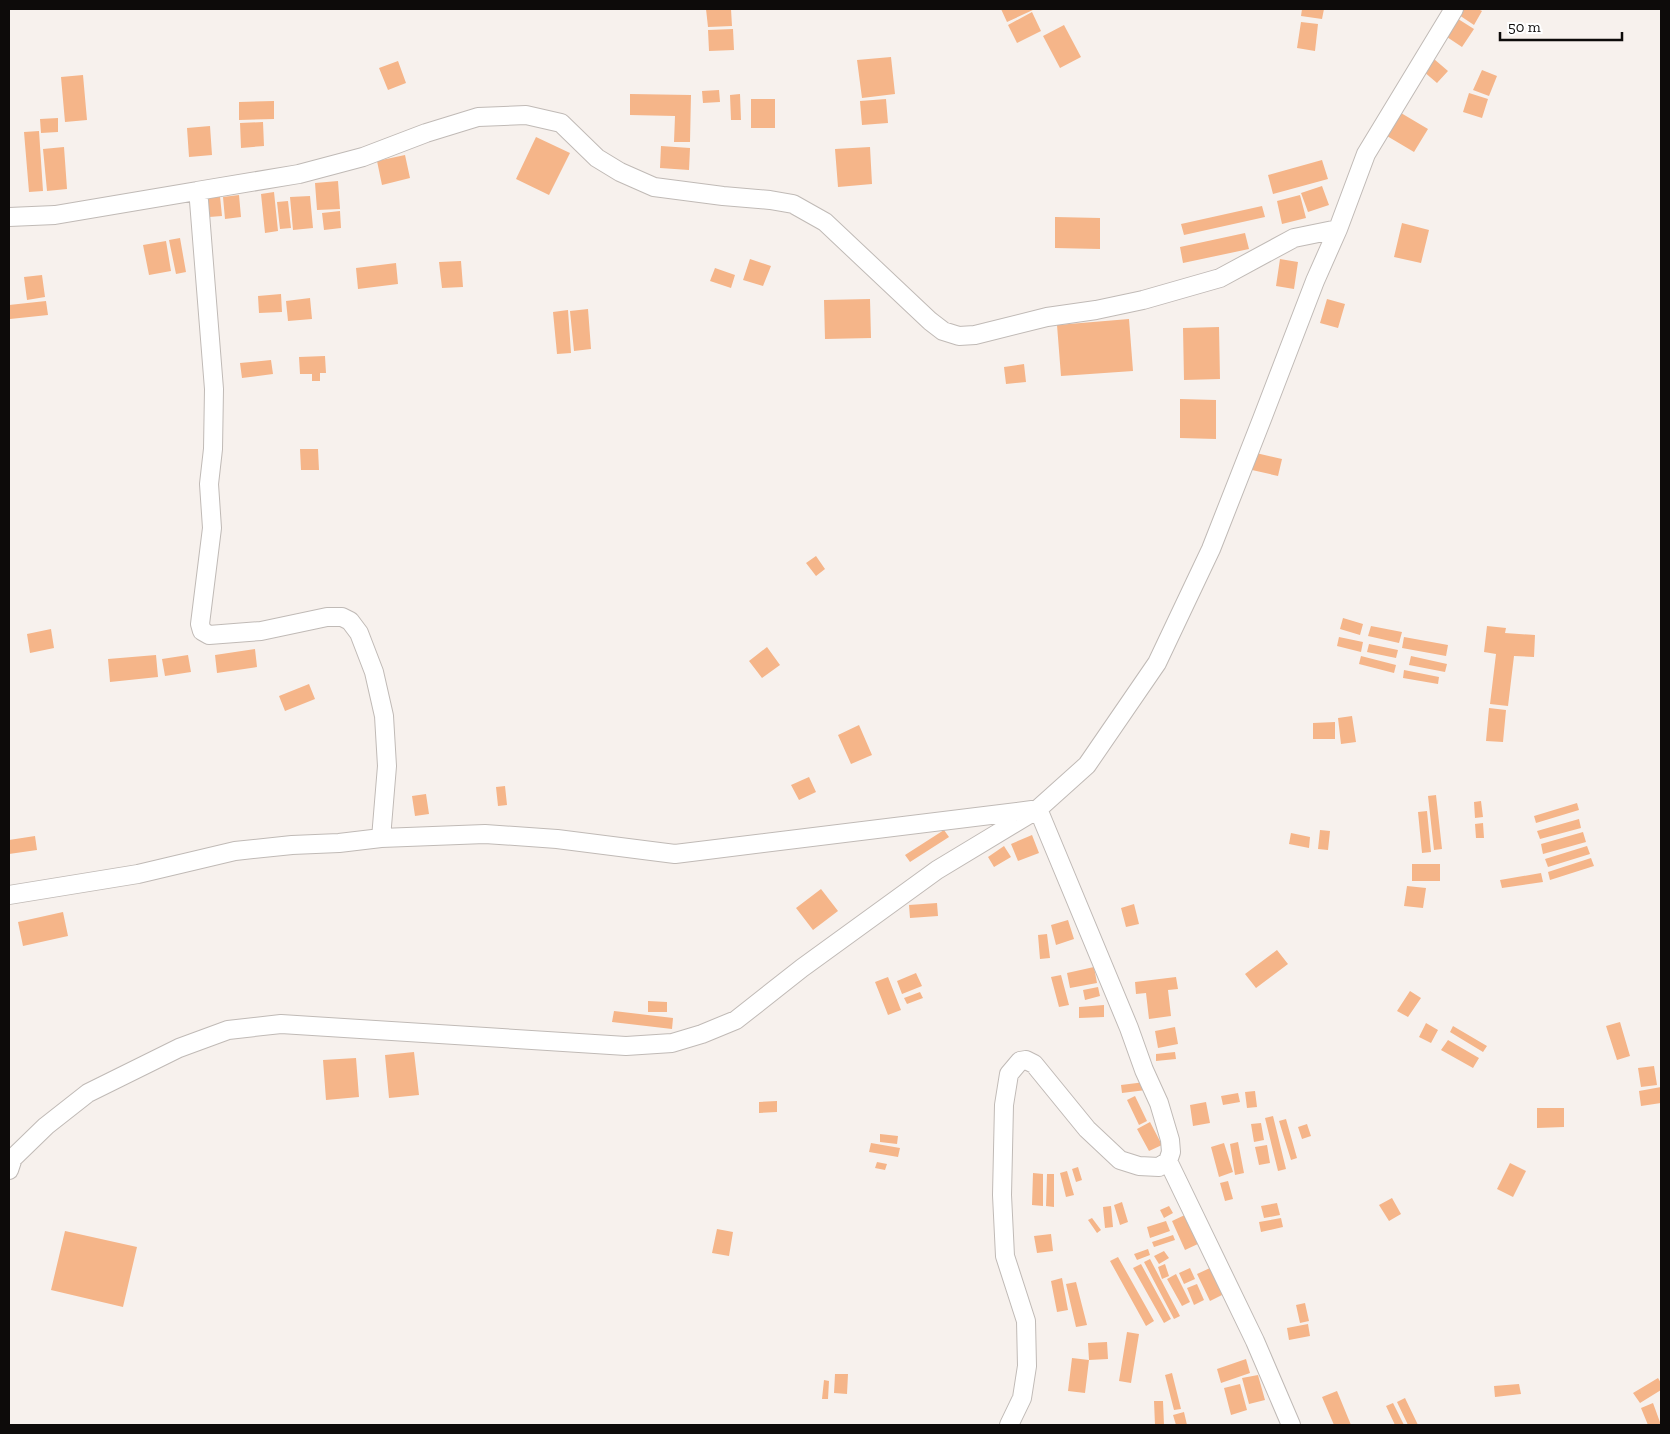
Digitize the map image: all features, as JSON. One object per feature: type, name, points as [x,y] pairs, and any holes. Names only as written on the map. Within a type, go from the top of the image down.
[{"type":"street","points":[[9,1170],[13,1158],[46,1126],[88,1093],[179,1048],[228,1030],[281,1024],[626,1046],[672,1043],[702,1034],[736,1020],[802,968],[937,870],[1038,809],[1087,765],[1157,663],[1211,549],[1314,281],[1338,228],[1366,154],[1454,9]]},
{"type":"street","points":[[9,217],[55,215],[299,174],[363,157],[426,133],[478,118],[526,115],[561,123],[597,158],[620,172],[654,186],[793,204],[826,222],[942,331],[959,336],[975,335],[1047,317],[1096,310],[1143,300],[1220,278],[1294,238],[1338,228]]},
{"type":"street","points":[[197,190],[214,389],[213,449],[209,484],[212,528],[200,624],[202,631],[209,635],[226,635],[261,631],[327,617],[342,617],[350,621],[359,633],[374,672],[384,716],[387,766],[381,838]]},
{"type":"street","points":[[9,895],[138,874],[235,851],[292,845],[339,843],[381,838],[484,834],[557,839],[675,854],[1038,809]]},
{"type":"street","points":[[1009,1425],[1022,1398],[1027,1366],[1026,1321],[1005,1256],[1002,1195],[1004,1105],[1009,1074],[1020,1061],[1026,1060],[1034,1064],[1087,1129],[1120,1160],[1139,1166],[1159,1167],[1168,1161],[1171,1152],[1170,1140],[1159,1103],[1038,809]]},
{"type":"street","points":[[1168,1161],[1255,1341],[1291,1425]]},
{"type":"building","points":[[706,9],[731,9],[732,26],[708,27]]},
{"type":"building","points":[[1001,9],[1035,9],[1007,22]]},
{"type":"building","points":[[1302,9],[1324,9],[1322,19],[1301,16]]},
{"type":"building","points":[[1458,9],[1478,9],[1482,11],[1474,25],[1456,13]]},
{"type":"building","points":[[1032,12],[1041,31],[1017,43],[1008,25]]},
{"type":"building","points":[[1455,17],[1474,29],[1462,47],[1444,35]]},
{"type":"building","points":[[1301,22],[1318,24],[1315,51],[1297,48]]},
{"type":"building","points":[[1064,25],[1081,57],[1060,68],[1043,36]]},
{"type":"building","points":[[733,29],[734,50],[709,51],[708,30]]},
{"type":"building","points":[[891,57],[895,94],[862,98],[857,60]]},
{"type":"building","points":[[1434,59],[1448,71],[1437,83],[1423,71]]},
{"type":"building","points":[[398,61],[406,83],[388,90],[379,68]]},
{"type":"building","points":[[1482,70],[1497,76],[1489,96],[1473,90]]},
{"type":"building","points":[[83,75],[87,120],[65,122],[61,77]]},
{"type":"building","points":[[719,90],[720,102],[703,103],[702,91]]},
{"type":"building","points":[[1469,93],[1488,99],[1482,118],[1463,112]]},
{"type":"building","points":[[630,94],[691,95],[690,142],[674,142],[675,116],[630,115]]},
{"type":"building","points":[[740,94],[741,120],[731,120],[730,95]]},
{"type":"building","points":[[751,99],[775,99],[775,128],[751,128]]},
{"type":"building","points":[[886,99],[888,123],[862,125],[860,101]]},
{"type":"building","points":[[274,101],[274,119],[239,120],[239,102]]},
{"type":"building","points":[[1401,113],[1428,129],[1414,152],[1387,136]]},
{"type":"building","points":[[58,118],[58,132],[41,133],[40,119]]},
{"type":"building","points":[[263,122],[264,146],[241,148],[240,123]]},
{"type":"building","points":[[210,126],[212,155],[189,157],[187,128]]},
{"type":"building","points":[[39,131],[43,191],[29,192],[24,132]]},
{"type":"building","points":[[536,137],[570,153],[549,195],[516,179]]},
{"type":"building","points":[[661,146],[690,148],[689,170],[660,168]]},
{"type":"building","points":[[64,147],[67,189],[47,191],[43,149]]},
{"type":"building","points":[[870,147],[872,184],[838,187],[835,149]]},
{"type":"building","points":[[405,155],[410,178],[382,185],[377,161]]},
{"type":"building","points":[[1322,160],[1328,179],[1273,194],[1268,175]]},
{"type":"building","points":[[338,181],[340,209],[317,210],[315,183]]},
{"type":"building","points":[[1322,186],[1329,205],[1308,212],[1301,193]]},
{"type":"building","points":[[274,192],[278,231],[265,233],[261,194]]},
{"type":"building","points":[[239,195],[241,217],[225,219],[223,197]]},
{"type":"building","points":[[1300,195],[1306,218],[1282,224],[1277,201]]},
{"type":"building","points":[[220,196],[222,216],[209,217],[207,197]]},
{"type":"building","points":[[310,196],[313,228],[293,230],[290,197]]},
{"type":"building","points":[[288,201],[291,228],[280,229],[277,202]]},
{"type":"building","points":[[1262,206],[1265,217],[1184,235],[1181,224]]},
{"type":"building","points":[[340,211],[341,228],[324,230],[322,213]]},
{"type":"building","points":[[1055,217],[1100,218],[1100,249],[1055,248]]},
{"type":"building","points":[[1402,223],[1429,230],[1421,263],[1394,257]]},
{"type":"building","points":[[1245,233],[1249,249],[1183,263],[1180,247]]},
{"type":"building","points":[[180,238],[186,272],[176,274],[169,240]]},
{"type":"building","points":[[166,241],[171,271],[149,275],[143,245]]},
{"type":"building","points":[[750,259],[771,266],[763,286],[743,280]]},
{"type":"building","points":[[1280,259],[1298,262],[1294,289],[1276,286]]},
{"type":"building","points":[[461,261],[463,287],[442,288],[439,262]]},
{"type":"building","points":[[396,263],[398,284],[358,289],[356,268]]},
{"type":"building","points":[[715,268],[735,275],[731,288],[710,281]]},
{"type":"building","points":[[42,275],[45,297],[27,300],[24,277]]},
{"type":"building","points":[[281,294],[282,312],[259,313],[258,296]]},
{"type":"building","points":[[310,298],[312,319],[288,321],[286,301]]},
{"type":"building","points":[[870,299],[871,338],[825,339],[824,300]]},
{"type":"building","points":[[1327,299],[1345,304],[1338,328],[1320,323]]},
{"type":"building","points":[[46,301],[48,315],[10,319],[9,305]]},
{"type":"building","points":[[588,309],[591,349],[574,351],[570,311]]},
{"type":"building","points":[[568,310],[571,353],[557,354],[553,312]]},
{"type":"building","points":[[1129,319],[1133,371],[1061,376],[1057,325]]},
{"type":"building","points":[[1219,327],[1220,379],[1184,380],[1183,328]]},
{"type":"building","points":[[325,356],[326,373],[320,373],[320,381],[312,381],[312,374],[300,374],[299,357]]},
{"type":"building","points":[[271,360],[273,374],[242,378],[240,363]]},
{"type":"building","points":[[1024,364],[1026,382],[1006,384],[1004,367]]},
{"type":"building","points":[[1180,399],[1216,400],[1216,439],[1180,438]]},
{"type":"building","points":[[300,449],[318,449],[319,470],[301,470]]},
{"type":"building","points":[[1256,453],[1282,459],[1278,476],[1252,470]]},
{"type":"building","points":[[816,556],[825,569],[816,576],[806,563]]},
{"type":"building","points":[[1343,618],[1363,624],[1360,635],[1340,629]]},
{"type":"building","points":[[1371,626],[1402,632],[1399,643],[1368,636]]},
{"type":"building","points":[[1487,626],[1506,628],[1505,633],[1535,635],[1534,657],[1514,656],[1508,706],[1490,704],[1496,654],[1484,652]]},
{"type":"building","points":[[51,629],[54,648],[30,653],[27,634]]},
{"type":"building","points":[[1339,637],[1363,642],[1361,652],[1337,646]]},
{"type":"building","points":[[1404,637],[1448,645],[1446,656],[1402,648]]},
{"type":"building","points":[[1369,644],[1398,650],[1396,658],[1367,652]]},
{"type":"building","points":[[767,647],[780,665],[762,678],[749,661]]},
{"type":"building","points":[[255,649],[257,667],[217,673],[215,655]]},
{"type":"building","points":[[156,655],[158,677],[110,682],[108,659]]},
{"type":"building","points":[[188,655],[191,672],[165,676],[162,659]]},
{"type":"building","points":[[1361,656],[1396,665],[1394,673],[1359,664]]},
{"type":"building","points":[[1411,656],[1447,664],[1445,672],[1409,665]]},
{"type":"building","points":[[1404,670],[1439,677],[1438,684],[1403,678]]},
{"type":"building","points":[[309,684],[315,699],[285,711],[279,696]]},
{"type":"building","points":[[1489,708],[1506,710],[1503,742],[1486,741]]},
{"type":"building","points":[[1352,716],[1356,742],[1341,744],[1338,718]]},
{"type":"building","points":[[1335,722],[1335,739],[1313,739],[1313,723]]},
{"type":"building","points":[[859,725],[872,755],[851,764],[838,735]]},
{"type":"building","points":[[809,777],[816,792],[799,800],[791,785]]},
{"type":"building","points":[[505,786],[507,805],[498,806],[496,787]]},
{"type":"building","points":[[426,794],[429,814],[415,816],[412,796]]},
{"type":"building","points":[[1436,795],[1442,849],[1434,850],[1428,796]]},
{"type":"building","points":[[1481,801],[1483,817],[1475,818],[1474,802]]},
{"type":"building","points":[[1577,803],[1579,810],[1536,823],[1534,816]]},
{"type":"building","points":[[1427,811],[1431,852],[1422,853],[1418,812]]},
{"type":"building","points":[[1579,819],[1581,828],[1540,839],[1537,831]]},
{"type":"building","points":[[1483,823],[1484,838],[1476,838],[1475,824]]},
{"type":"building","points":[[944,830],[949,837],[910,862],[905,855]]},
{"type":"building","points":[[1320,830],[1330,831],[1328,850],[1318,849]]},
{"type":"building","points":[[1583,832],[1586,842],[1543,854],[1541,844]]},
{"type":"building","points":[[1291,833],[1310,837],[1309,848],[1289,844]]},
{"type":"building","points":[[1032,835],[1039,853],[1018,861],[1011,844]]},
{"type":"building","points":[[35,836],[37,850],[9,854],[9,840]]},
{"type":"building","points":[[1004,846],[1011,857],[994,867],[988,857]]},
{"type":"building","points":[[1587,846],[1590,854],[1548,867],[1545,859]]},
{"type":"building","points":[[1591,858],[1594,866],[1550,880],[1548,872]]},
{"type":"building","points":[[1412,864],[1440,864],[1440,881],[1412,881]]},
{"type":"building","points":[[1541,873],[1543,882],[1502,888],[1500,880]]},
{"type":"building","points":[[1407,886],[1426,888],[1423,908],[1404,906]]},
{"type":"building","points":[[821,889],[838,911],[813,930],[796,908]]},
{"type":"building","points":[[937,903],[938,916],[910,918],[909,905]]},
{"type":"building","points":[[1134,904],[1139,924],[1126,927],[1121,908]]},
{"type":"building","points":[[63,912],[68,936],[23,946],[18,922]]},
{"type":"building","points":[[1068,920],[1074,939],[1056,945],[1051,925]]},
{"type":"building","points":[[1047,934],[1050,958],[1040,959],[1038,935]]},
{"type":"building","points":[[1277,950],[1288,964],[1256,988],[1245,974]]},
{"type":"building","points":[[1094,967],[1097,983],[1070,988],[1067,973]]},
{"type":"building","points":[[916,973],[922,986],[902,994],[897,981]]},
{"type":"building","points":[[1061,975],[1069,1005],[1059,1007],[1051,977]]},
{"type":"building","points":[[888,977],[901,1010],[888,1015],[875,982]]},
{"type":"building","points":[[1176,977],[1178,989],[1168,990],[1171,1016],[1149,1019],[1146,993],[1136,994],[1135,982]]},
{"type":"building","points":[[1098,987],[1100,996],[1085,1000],[1083,990]]},
{"type":"building","points":[[1410,991],[1421,998],[1408,1017],[1397,1011]]},
{"type":"building","points":[[920,992],[923,998],[907,1004],[904,998]]},
{"type":"building","points":[[648,1001],[667,1002],[667,1012],[648,1012]]},
{"type":"building","points":[[1104,1005],[1104,1017],[1079,1018],[1079,1007]]},
{"type":"building","points":[[614,1011],[673,1018],[672,1029],[612,1022]]},
{"type":"building","points":[[1620,1022],[1630,1056],[1617,1060],[1606,1026]]},
{"type":"building","points":[[1426,1023],[1438,1030],[1431,1043],[1419,1037]]},
{"type":"building","points":[[1453,1026],[1487,1046],[1483,1052],[1450,1032]]},
{"type":"building","points":[[1175,1027],[1178,1044],[1158,1048],[1155,1031]]},
{"type":"building","points":[[1448,1040],[1479,1058],[1473,1068],[1441,1050]]},
{"type":"building","points":[[414,1052],[419,1095],[389,1098],[385,1055]]},
{"type":"building","points":[[1175,1052],[1176,1059],[1156,1061],[1156,1054]]},
{"type":"building","points":[[356,1058],[359,1097],[326,1100],[323,1060]]},
{"type":"building","points":[[1654,1066],[1657,1085],[1641,1087],[1638,1068]]},
{"type":"building","points":[[1145,1082],[1146,1090],[1122,1093],[1121,1085]]},
{"type":"building","points":[[1661,1087],[1661,1103],[1641,1106],[1639,1091]]},
{"type":"building","points":[[1255,1091],[1257,1107],[1247,1108],[1245,1092]]},
{"type":"building","points":[[1238,1093],[1240,1102],[1223,1105],[1221,1096]]},
{"type":"building","points":[[1135,1096],[1147,1121],[1139,1125],[1127,1100]]},
{"type":"building","points":[[777,1101],[777,1112],[759,1113],[759,1102]]},
{"type":"building","points":[[1206,1102],[1210,1123],[1193,1126],[1190,1105]]},
{"type":"building","points":[[1537,1108],[1564,1108],[1564,1127],[1537,1128]]},
{"type":"building","points":[[1273,1116],[1286,1169],[1278,1171],[1265,1118]]},
{"type":"building","points":[[1286,1119],[1297,1158],[1291,1160],[1279,1121]]},
{"type":"building","points":[[1150,1122],[1162,1145],[1149,1151],[1137,1129]]},
{"type":"building","points":[[1261,1123],[1264,1140],[1254,1142],[1251,1124]]},
{"type":"building","points":[[1307,1124],[1311,1136],[1302,1139],[1298,1127]]},
{"type":"building","points":[[880,1134],[898,1136],[897,1144],[880,1142]]},
{"type":"building","points":[[1238,1142],[1244,1173],[1235,1175],[1230,1144]]},
{"type":"building","points":[[871,1143],[900,1148],[898,1157],[869,1152]]},
{"type":"building","points":[[1224,1143],[1233,1172],[1219,1177],[1211,1147]]},
{"type":"building","points":[[1267,1145],[1270,1163],[1259,1165],[1255,1147]]},
{"type":"building","points":[[877,1162],[887,1164],[885,1170],[875,1168]]},
{"type":"building","points":[[1510,1163],[1526,1171],[1513,1197],[1497,1189]]},
{"type":"building","points":[[1078,1167],[1082,1180],[1076,1182],[1072,1169]]},
{"type":"building","points":[[1067,1171],[1074,1195],[1066,1197],[1060,1173]]},
{"type":"building","points":[[1033,1173],[1043,1174],[1043,1206],[1032,1205]]},
{"type":"building","points":[[1047,1174],[1054,1174],[1054,1207],[1046,1206]]},
{"type":"building","points":[[1228,1181],[1233,1199],[1225,1201],[1220,1183]]},
{"type":"building","points":[[1392,1198],[1401,1214],[1389,1221],[1379,1205]]},
{"type":"building","points":[[1122,1202],[1128,1222],[1120,1225],[1114,1205]]},
{"type":"building","points":[[1277,1203],[1280,1215],[1264,1218],[1261,1206]]},
{"type":"building","points":[[1111,1206],[1113,1227],[1105,1228],[1103,1207]]},
{"type":"building","points":[[1169,1206],[1173,1213],[1164,1218],[1160,1210]]},
{"type":"building","points":[[1187,1214],[1200,1243],[1185,1250],[1172,1221]]},
{"type":"building","points":[[1092,1218],[1101,1230],[1097,1233],[1088,1220]]},
{"type":"building","points":[[1281,1218],[1283,1227],[1261,1232],[1259,1222]]},
{"type":"building","points":[[1166,1221],[1170,1231],[1150,1238],[1147,1227]]},
{"type":"building","points":[[717,1229],[733,1232],[729,1256],[712,1253]]},
{"type":"building","points":[[65,1231],[137,1247],[123,1307],[51,1290]]},
{"type":"building","points":[[1051,1234],[1053,1251],[1037,1253],[1034,1236]]},
{"type":"building","points":[[1173,1235],[1175,1240],[1154,1247],[1152,1242]]},
{"type":"building","points":[[1148,1249],[1150,1255],[1137,1260],[1134,1254]]},
{"type":"building","points":[[1164,1251],[1169,1258],[1159,1264],[1154,1256]]},
{"type":"building","points":[[1118,1257],[1154,1321],[1146,1326],[1110,1261]]},
{"type":"building","points":[[1150,1259],[1180,1316],[1174,1319],[1144,1262]]},
{"type":"building","points":[[1141,1264],[1171,1319],[1164,1323],[1133,1268]]},
{"type":"building","points":[[1165,1264],[1169,1276],[1162,1279],[1158,1267]]},
{"type":"building","points":[[1190,1268],[1195,1279],[1184,1284],[1179,1273]]},
{"type":"building","points":[[1210,1268],[1224,1294],[1210,1301],[1197,1274]]},
{"type":"building","points":[[1176,1274],[1190,1302],[1182,1306],[1167,1279]]},
{"type":"building","points":[[1062,1278],[1068,1310],[1057,1312],[1051,1281]]},
{"type":"building","points":[[1076,1282],[1087,1325],[1076,1327],[1066,1284]]},
{"type":"building","points":[[1197,1284],[1204,1300],[1194,1305],[1187,1288]]},
{"type":"building","points":[[1305,1303],[1309,1321],[1300,1323],[1296,1305]]},
{"type":"building","points":[[1308,1324],[1310,1336],[1289,1340],[1287,1328]]},
{"type":"building","points":[[1127,1332],[1139,1334],[1131,1383],[1119,1381]]},
{"type":"building","points":[[1107,1342],[1108,1359],[1089,1360],[1088,1343]]},
{"type":"building","points":[[1072,1358],[1089,1360],[1085,1393],[1068,1391]]},
{"type":"building","points":[[1246,1359],[1250,1373],[1221,1383],[1217,1369]]},
{"type":"building","points":[[1172,1373],[1181,1409],[1174,1410],[1165,1375]]},
{"type":"building","points":[[835,1374],[848,1374],[847,1394],[834,1393]]},
{"type":"building","points":[[1258,1375],[1265,1400],[1249,1404],[1242,1378]]},
{"type":"building","points":[[1658,1378],[1661,1383],[1661,1390],[1640,1403],[1633,1393]]},
{"type":"building","points":[[824,1380],[829,1381],[828,1399],[822,1399]]},
{"type":"building","points":[[1240,1384],[1247,1410],[1231,1415],[1224,1388]]},
{"type":"building","points":[[1519,1384],[1521,1394],[1495,1397],[1494,1386]]},
{"type":"building","points":[[1337,1391],[1351,1425],[1334,1425],[1322,1397]]},
{"type":"building","points":[[1405,1398],[1418,1425],[1408,1425],[1397,1402]]},
{"type":"building","points":[[1154,1401],[1163,1401],[1164,1425],[1155,1425]]},
{"type":"building","points":[[1393,1403],[1404,1425],[1395,1425],[1386,1406]]},
{"type":"building","points":[[1653,1403],[1661,1425],[1648,1425],[1641,1408]]},
{"type":"building","points":[[1184,1412],[1187,1425],[1176,1425],[1173,1415]]}]
